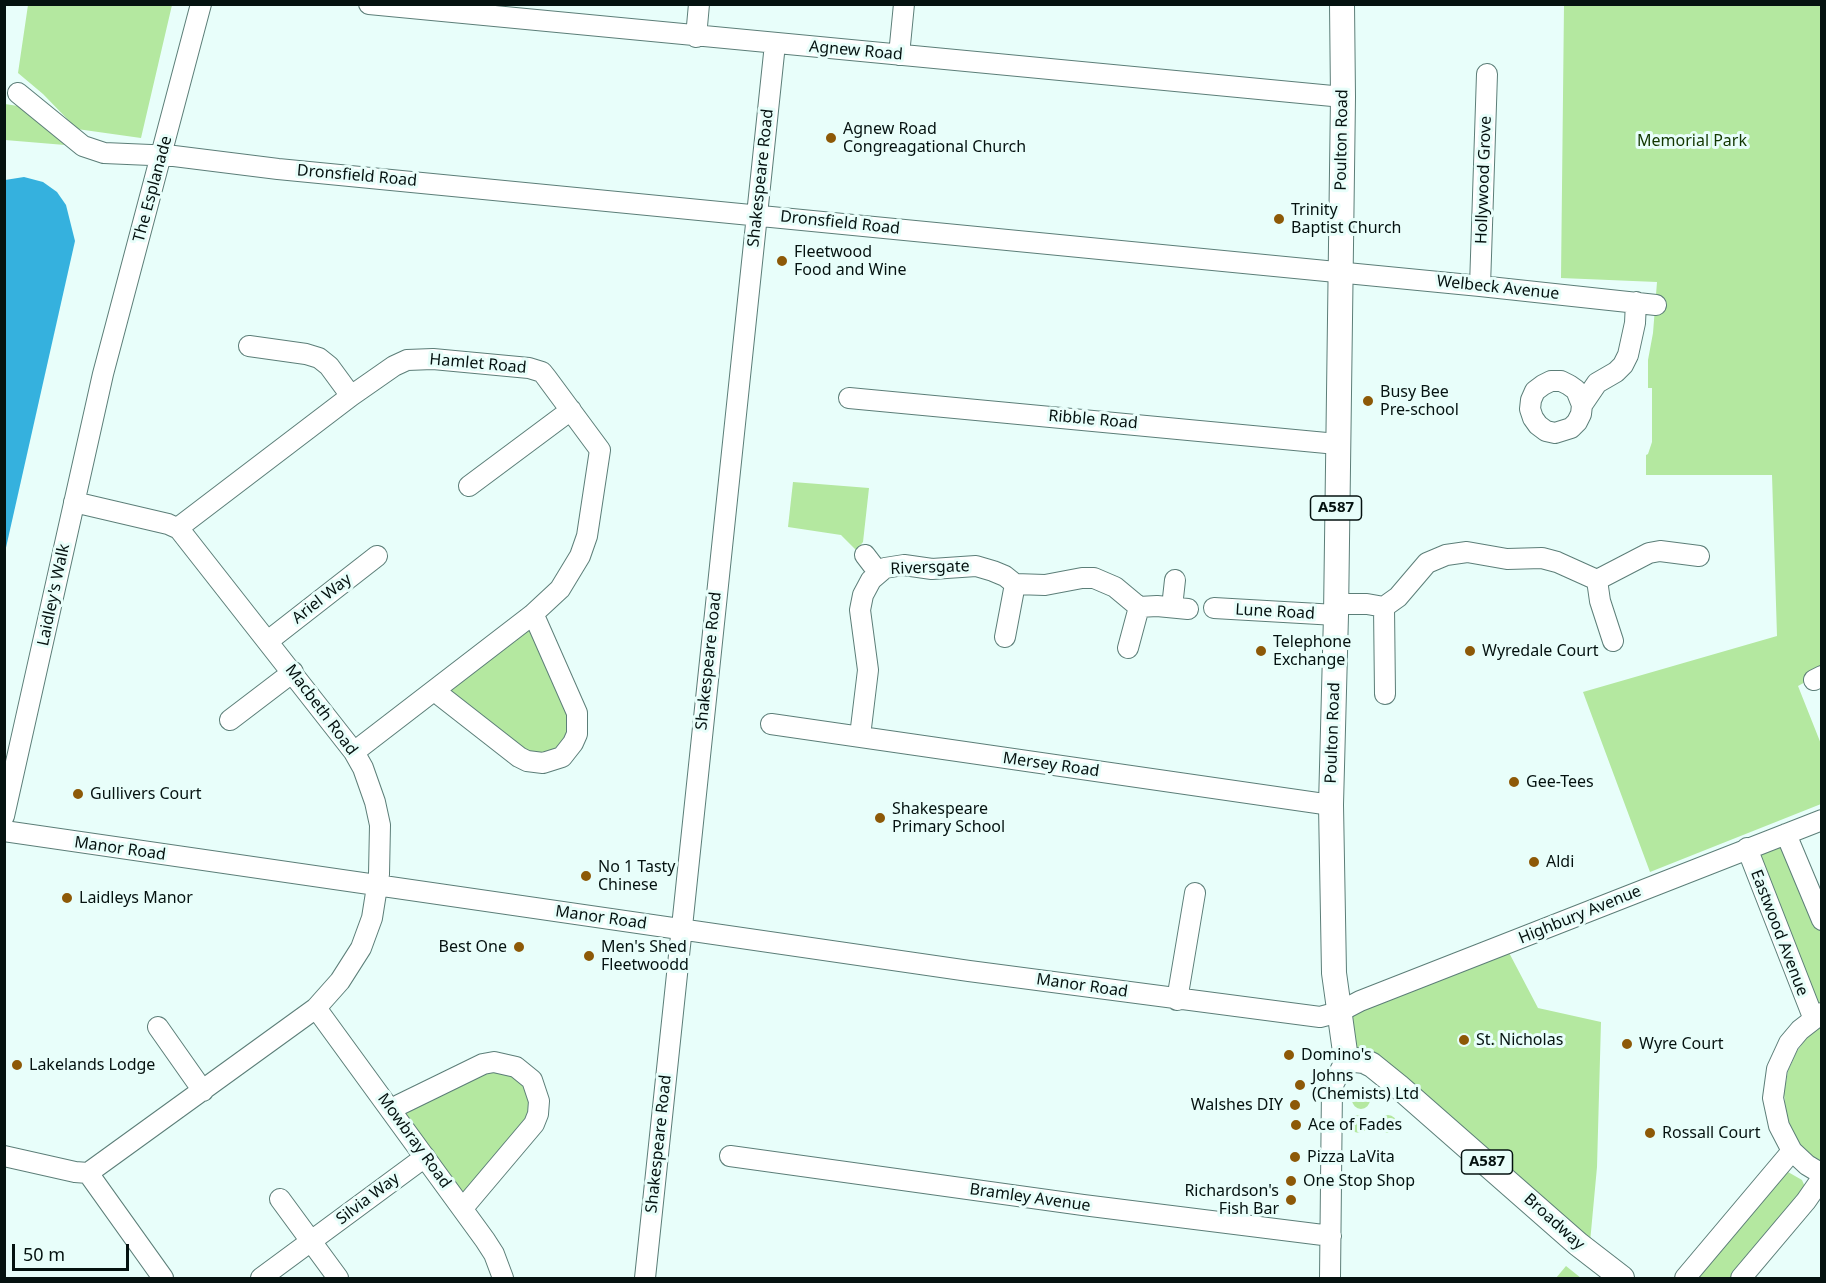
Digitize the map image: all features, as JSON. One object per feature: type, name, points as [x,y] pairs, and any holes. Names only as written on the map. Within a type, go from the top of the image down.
[{"type":"main road","name":"Poulton Road","points":[[1342,4],[1343,97],[1336,610],[1331,805],[1334,973],[1346,1059]]},
{"type":"main road","name":"Broadway","points":[[1346,1059],[1364,1061],[1372,1065],[1578,1244],[1622,1278]]},
{"type":"street","name":"The Esplanade","points":[[103,374],[201,4]]},
{"type":"street","name":"Agnew Road","points":[[369,4],[1343,97]]},
{"type":"street","points":[[696,37],[699,4]]},
{"type":"street","points":[[899,55],[904,4]]},
{"type":"street","name":"Shakespeare Road","points":[[645,1278],[775,44]]},
{"type":"street","name":"Hollywood Grove","points":[[1480,286],[1487,74]]},
{"type":"street","name":"Dronsfield Road","points":[[18,93],[83,146],[104,153],[162,156],[1340,272]]},
{"type":"street","name":"Welbeck Avenue","points":[[1340,272],[1646,304],[1623,365],[1616,372],[1597,382],[1582,405]]},
{"type":"street","points":[[249,346],[319,358],[329,366],[351,396]]},
{"type":"street","name":"Hamlet Road","points":[[179,529],[351,396],[394,366],[408,360],[433,359],[535,369],[546,377],[600,450],[587,536],[569,578],[532,615],[354,752]]},
{"type":"street","name":"Laidley's Walk","points":[[4,816],[103,374]]},
{"type":"street","name":"Ribble Road","points":[[849,398],[1337,444]]},
{"type":"street","points":[[469,486],[571,410]]},
{"type":"street","points":[[74,502],[168,524],[179,529]]},
{"type":"street","name":"Macbeth Road","points":[[88,1173],[316,1008],[346,974],[361,948],[372,918],[378,886],[381,855],[380,825],[370,786],[354,752],[294,672],[179,529]]},
{"type":"street","points":[[1597,580],[1649,553],[1660,551],[1699,556]]},
{"type":"street","points":[[1385,694],[1384,607],[1398,597],[1427,563],[1446,555],[1467,552],[1507,559],[1542,558],[1557,562],[1597,580]]},
{"type":"street","name":"Riversgate","points":[[865,555],[878,572]]},
{"type":"street","name":"Ariel Way","points":[[268,641],[377,556]]},
{"type":"street","name":"Riversgate","points":[[860,736],[868,670],[860,610],[863,595],[870,580],[885,568],[904,565],[932,569],[976,566],[993,571],[1015,584],[1045,585],[1082,578],[1094,579],[1105,581],[1115,587],[1139,607]]},
{"type":"street","points":[[1128,648],[1139,607],[1180,608],[1175,580]]},
{"type":"street","points":[[1597,580],[1599,601],[1613,641]]},
{"type":"street","points":[[1005,637],[1015,584]]},
{"type":"street","name":"Lune Road","points":[[1214,608],[1336,610],[1367,604],[1384,607]]},
{"type":"street","points":[[436,689],[441,696],[519,757],[543,764],[562,757],[577,734],[577,713],[532,615]]},
{"type":"street","points":[[230,720],[294,672]]},
{"type":"street","name":"Mersey Road","points":[[771,724],[1331,805]]},
{"type":"street","name":"Highbury Avenue","points":[[1339,1012],[1360,1001],[1821,820]]},
{"type":"street","name":"Manor Road","points":[[4,831],[1177,1000],[1320,1017],[1339,1012]]},
{"type":"street","points":[[1786,834],[1821,920]]},
{"type":"street","name":"Eastwood Avenue","points":[[1747,848],[1817,1015]]},
{"type":"street","points":[[1177,1000],[1195,893]]},
{"type":"street","name":"Mowbray Road","points":[[316,1008],[463,1208],[494,1254],[503,1278]]},
{"type":"street","points":[[1740,1278],[1806,1201],[1821,1176],[1792,1151],[1779,1126],[1773,1098],[1777,1069],[1789,1043],[1817,1015]]},
{"type":"street","points":[[158,1027],[203,1091]]},
{"type":"street","points":[[1330,1278],[1332,1087],[1346,1059]]},
{"type":"street","points":[[392,1110],[483,1064],[494,1062],[516,1067],[532,1080],[538,1101],[538,1114],[534,1124],[463,1208]]},
{"type":"street","points":[[1685,1278],[1792,1151]]},
{"type":"street","points":[[4,1156],[75,1173],[88,1173],[163,1278]]},
{"type":"street","name":"Bramley Avenue","points":[[730,1156],[1083,1205],[1330,1236]]},
{"type":"street","name":"Silvia Way","points":[[261,1278],[425,1157]]},
{"type":"street","points":[[280,1199],[338,1278]]},
{"type":"green space","points":[[28,5],[172,5],[141,138],[77,129],[43,94],[18,73]]},
{"type":"green space","name":"Memorial Park","points":[[1564,5],[1821,5],[1822,673],[1798,686],[1821,744],[1821,804],[1650,872],[1583,692],[1777,636],[1772,475],[1646,475],[1646,455],[1652,442],[1652,388],[1648,388],[1648,360],[1653,333],[1657,282],[1561,278]]},
{"type":"green space","points":[[5,104],[18,106],[65,145],[5,140]]},
{"type":"green space","points":[[793,482],[869,488],[863,542],[856,550],[841,535],[788,527]]},
{"type":"green space","points":[[532,615],[578,724],[543,763],[441,696]]},
{"type":"green space","points":[[1786,834],[1821,920],[1821,1013],[1747,848]]},
{"type":"green space","points":[[1505,945],[1538,1008],[1601,1022],[1597,1167],[1589,1253],[1478,1154],[1346,1059],[1339,1012]]},
{"type":"green space","points":[[1821,1026],[1821,1164],[1804,1150],[1792,1131],[1786,1113],[1784,1093],[1788,1071],[1797,1051],[1808,1036]]},
{"type":"green space","points":[[505,1063],[539,1101],[463,1208],[399,1105]]},
{"type":"green space","points":[[1361,1091],[1367,1094],[1370,1100],[1367,1106],[1361,1109],[1355,1106],[1352,1100],[1355,1094]]},
{"type":"green space","points":[[1359,1115],[1365,1118],[1368,1124],[1365,1130],[1359,1133],[1353,1130],[1350,1124],[1353,1118]]},
{"type":"green space","points":[[1388,1115],[1394,1118],[1397,1124],[1394,1130],[1388,1133],[1382,1130],[1379,1124],[1382,1118]]},
{"type":"green space","points":[[1788,1172],[1802,1180],[1805,1187],[1804,1195],[1734,1278],[1691,1278],[1780,1173]]},
{"type":"green space","points":[[1566,1266],[1581,1278],[1556,1278]]},
{"type":"water","points":[[24,177],[43,182],[57,192],[66,205],[75,241],[5,552],[5,180]]},
{"type":"place","name":"Agnew Road Congreagational Church","points":[[831,138]]},
{"type":"place","name":"Trinity Baptist Church","points":[[1279,219]]},
{"type":"place","name":"Fleetwood Food and Wine","points":[[782,261]]},
{"type":"place","name":"Busy Bee Pre-school","points":[[1368,401]]},
{"type":"place","name":"Telephone Exchange","points":[[1261,651]]},
{"type":"place","name":"Wyredale Court","points":[[1470,651]]},
{"type":"place","name":"Gee-Tees","points":[[1514,782]]},
{"type":"place","name":"Gullivers Court","points":[[78,794]]},
{"type":"place","name":"Shakespeare Primary School","points":[[880,818]]},
{"type":"place","name":"Aldi","points":[[1534,862]]},
{"type":"place","name":"No 1 Tasty Chinese","points":[[586,876]]},
{"type":"place","name":"Laidleys Manor","points":[[67,898]]},
{"type":"place","name":"Best One","points":[[519,947]]},
{"type":"place","name":"Men's Shed Fleetwoodd","points":[[589,956]]},
{"type":"place","name":"St. Nicholas","points":[[1464,1040]]},
{"type":"place","name":"Wyre Court","points":[[1627,1044]]},
{"type":"place","name":"Domino's","points":[[1289,1055]]},
{"type":"place","name":"Lakelands Lodge","points":[[17,1065]]},
{"type":"place","name":"Johns (Chemists) Ltd","points":[[1300,1085]]},
{"type":"place","name":"Walshes DIY","points":[[1295,1105]]},
{"type":"place","name":"Ace of Fades","points":[[1296,1125]]},
{"type":"place","name":"Rossall Court","points":[[1650,1133]]},
{"type":"place","name":"Pizza LaVita","points":[[1295,1157]]},
{"type":"place","name":"One Stop Shop","points":[[1291,1181]]},
{"type":"place","name":"Richardson's Fish Bar","points":[[1291,1200]]}]
